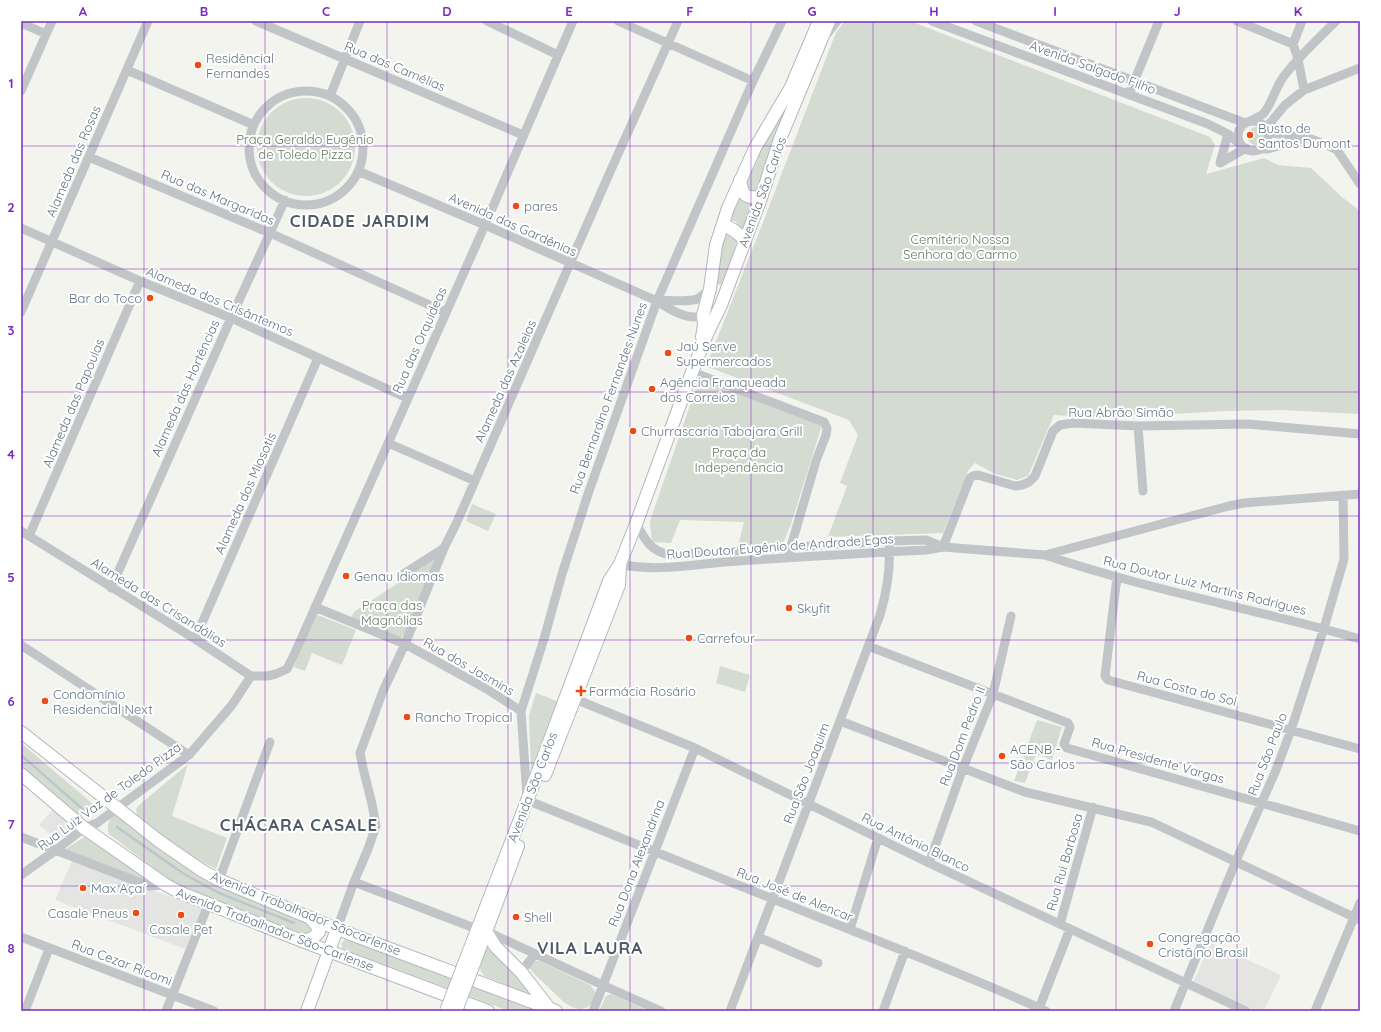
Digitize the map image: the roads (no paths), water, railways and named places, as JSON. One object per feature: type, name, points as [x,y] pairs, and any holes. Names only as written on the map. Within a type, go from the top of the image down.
[{"type":"main road","name":"Avenida São Carlos","points":[[694,367],[704,325],[703,315],[710,289],[716,245],[728,208],[755,148],[791,87],[819,21]]},
{"type":"main road","name":"Avenida São Carlos","points":[[446,1011],[471,958],[482,930],[531,802],[609,581],[620,564],[636,524],[694,367],[707,334],[721,305],[761,198],[780,139],[829,21]]},
{"type":"main road","points":[[740,180],[742,191],[747,197],[761,198]]},
{"type":"main road","points":[[722,227],[724,226],[734,230],[745,240]]},
{"type":"main road","points":[[703,315],[721,305]]},
{"type":"main road","name":"Avenida São Carlos","points":[[531,802],[575,699],[619,585],[620,564]]},
{"type":"main road","name":"Avenida Trabalhador Sãocarlense","points":[[21,732],[186,861],[219,880],[337,929],[552,1010]]},
{"type":"main road","name":"Avenida Trabalhador São-Carlense","points":[[21,774],[84,828],[166,885],[179,892],[208,905],[488,1011]]},
{"type":"main road","points":[[302,941],[313,938],[319,932],[317,926],[310,918]]},
{"type":"main road","points":[[307,1011],[337,929]]},
{"type":"main road","points":[[482,930],[495,946],[521,972],[552,1010]]},
{"type":"main road","name":"Avenida São Carlos","points":[[456,1011],[471,958]]},
{"type":"street","points":[[21,91],[52,21]]},
{"type":"street","name":"Alameda das Rosas","points":[[21,312],[148,21]]},
{"type":"street","name":"Rua das Camélias","points":[[256,21],[523,135]]},
{"type":"street","points":[[330,96],[360,21]]},
{"type":"street","points":[[487,21],[558,55]]},
{"type":"street","name":"Rua das Orquídeas","points":[[251,676],[267,676],[287,669],[294,655],[445,312],[485,225],[573,21]]},
{"type":"street","points":[[618,21],[753,81]]},
{"type":"street","name":"Alameda das Azaleias","points":[[354,882],[376,826],[360,753],[383,691],[405,644],[444,548],[678,21]]},
{"type":"street","name":"Rua Bernardino Fernandes Nunes","points":[[531,802],[521,711],[544,639],[562,574],[589,491],[657,300],[753,81],[782,21]]},
{"type":"street","points":[[818,46],[837,21]]},
{"type":"street","name":"Avenida Salgado Filho","points":[[932,21],[1208,124],[1228,134],[1243,147]]},
{"type":"street","name":"Avenida Salgado Filho","points":[[976,21],[1133,81],[1247,122]]},
{"type":"street","points":[[1129,94],[1158,21]]},
{"type":"street","points":[[1237,21],[1293,44]]},
{"type":"street","points":[[1302,21],[1293,44],[1298,59],[1304,90]]},
{"type":"street","points":[[1304,138],[1274,148],[1254,151],[1243,147],[1238,136],[1242,126],[1263,114],[1284,76],[1298,59],[1336,21]]},
{"type":"street","points":[[21,23],[46,34]]},
{"type":"street","points":[[987,42],[992,27]]},
{"type":"street","points":[[1261,149],[1267,141],[1267,130],[1285,105],[1304,90],[1360,68]]},
{"type":"street","points":[[127,70],[254,125]]},
{"type":"street","points":[[312,91],[330,96],[345,106],[356,120],[362,136],[363,154],[358,172],[349,186],[335,197],[319,203],[308,204],[285,200],[270,191],[258,177],[251,160],[249,142],[254,125],[264,110],[278,98],[294,92],[312,91]]},
{"type":"street","points":[[1247,122],[1259,122],[1267,130],[1304,138],[1311,138],[1337,150],[1360,184]]},
{"type":"street","points":[[1228,134],[1220,163],[1243,147]]},
{"type":"street","name":"Rua das Margaridas","points":[[89,157],[270,233],[445,312]]},
{"type":"street","name":"Avenida das Gardênias","points":[[358,172],[485,225],[657,300],[665,306],[686,315],[698,318],[703,315]]},
{"type":"street","name":"Alameda das Hortências","points":[[111,588],[285,200]]},
{"type":"street","name":"Alameda dos Crisântemos","points":[[21,228],[140,281],[231,318],[408,398]]},
{"type":"street","name":"Alameda das Papoulas","points":[[29,536],[140,281]]},
{"type":"street","name":"Avenida das Gardênias","points":[[657,300],[669,299],[688,301],[697,298],[710,289]]},
{"type":"street","name":"Alameda dos Miosotis","points":[[195,639],[318,358]]},
{"type":"street","points":[[694,367],[824,422],[827,428],[790,547],[789,558]]},
{"type":"street","name":"Rua Abrão Simão","points":[[943,547],[970,478],[973,476],[985,477],[1015,486],[1029,482],[1035,476],[1053,431],[1060,425],[1073,423],[1138,426],[1248,424],[1360,434]]},
{"type":"street","points":[[1138,426],[1143,491]]},
{"type":"street","points":[[388,443],[475,481]]},
{"type":"street","name":"Rua Doutor Eugênio de Andrade Egas","points":[[620,564],[633,567],[670,567],[737,561],[926,550],[943,547],[1045,555],[1244,503],[1360,494]]},
{"type":"street","name":"Rua São Paulo","points":[[1174,1011],[1236,861],[1262,803],[1291,730],[1324,628],[1344,559],[1343,495]]},
{"type":"street","name":"Rua Doutor Eugênio de Andrade Egas","points":[[636,524],[644,538],[653,548],[659,552],[669,555],[889,541],[926,540],[943,547]]},
{"type":"street","name":"Alameda das Crisandálias","points":[[21,530],[111,588],[195,639],[251,676]]},
{"type":"street","name":"Rua São Joaquim","points":[[730,1011],[886,597],[890,552],[889,541]]},
{"type":"street","points":[[402,575],[444,548]]},
{"type":"street","points":[[736,551],[737,561]]},
{"type":"street","points":[[669,555],[670,567]]},
{"type":"street","name":"Rua Doutor Luiz Martins Rodrigues","points":[[1045,555],[1117,577],[1213,602],[1324,628],[1360,639]]},
{"type":"street","name":"Rua Costa do Sol","points":[[1117,577],[1105,676],[1108,680],[1360,749]]},
{"type":"street","name":"Rua dos Jasmins","points":[[315,607],[405,644],[485,688],[521,711]]},
{"type":"street","name":"Rua Dom Pedro II","points":[[929,863],[963,768],[993,694],[1011,616]]},
{"type":"street","points":[[21,645],[189,755]]},
{"type":"street","name":"Rua Presidente Vargas","points":[[868,646],[1068,723],[1070,727],[1064,744],[1067,748],[1360,831]]},
{"type":"street","name":"Rua Luiz Vaz de Toledo Pizza","points":[[21,875],[84,828],[97,823],[189,755],[232,705],[251,676]]},
{"type":"street","name":"Rua Antônio Blanco","points":[[575,699],[695,748],[929,863],[1246,1011]]},
{"type":"street","points":[[840,721],[1025,792],[1151,822],[1357,918]]},
{"type":"street","points":[[219,880],[270,742]]},
{"type":"street","name":"Rua Dona Alexandrina","points":[[593,1011],[695,748]]},
{"type":"street","name":"Rua José de Alencar","points":[[531,802],[654,853],[773,898],[905,951],[1041,1010]]},
{"type":"street","name":"Rua Rui Barbosa","points":[[1060,924],[1093,807]]},
{"type":"street","points":[[21,837],[149,886],[166,885]]},
{"type":"street","points":[[850,930],[878,838]]},
{"type":"street","points":[[337,929],[354,882],[482,930],[661,1011]]},
{"type":"street","points":[[1315,1011],[1357,918],[1360,903]]},
{"type":"street","points":[[166,1011],[208,905]]},
{"type":"street","points":[[1041,1010],[1070,929]]},
{"type":"street","name":"Rua Cezar Ricomi","points":[[21,937],[214,1011]]},
{"type":"street","points":[[758,937],[818,962]]},
{"type":"street","points":[[25,1011],[49,949]]},
{"type":"street","points":[[883,1011],[905,951]]},
{"type":"street","points":[[521,972],[535,954]]},
{"type":"waterway","points":[[21,755],[87,813]]},
{"type":"waterway","points":[[117,827],[184,874],[219,893],[294,923]]},
{"type":"place","name":"Residêncial Fernandes","points":[[198,65]]},
{"type":"place","name":"Busto de Santos Dumont","points":[[1250,135]]},
{"type":"place","name":"pares","points":[[516,206]]},
{"type":"place","name":"Bar do Toco","points":[[150,298]]},
{"type":"place","name":"Jaú Serve Supermercados","points":[[668,353]]},
{"type":"place","name":"Agência Franqueada dos Correios","points":[[652,389]]},
{"type":"place","name":"Churrascaria Tabajara Grill","points":[[633,431]]},
{"type":"place","name":"Genau Idiomas","points":[[346,576]]},
{"type":"place","name":"Skyfit","points":[[789,608]]},
{"type":"place","name":"Carrefour","points":[[689,638]]},
{"type":"place","name":"Farmácia Rosário","points":[[581,691]]},
{"type":"place","name":"Condomínio Residencial Next","points":[[45,701]]},
{"type":"place","name":"Rancho Tropical","points":[[407,717]]},
{"type":"place","name":"ACENB - São Carlos","points":[[1002,756]]},
{"type":"place","name":"Max Açaí","points":[[83,888]]},
{"type":"place","name":"Casale Pneus","points":[[136,913]]},
{"type":"place","name":"Casale Pet","points":[[181,915]]},
{"type":"place","name":"Shell","points":[[516,917]]},
{"type":"place","name":"Congregação Cristã no Brasil","points":[[1150,944]]},
{"type":"district","name":"CIDADE JARDIM","points":[[360,221]]},
{"type":"district","name":"CHÁCARA CASALE","points":[[299,825]]},
{"type":"district","name":"VILA LAURA","points":[[590,948]]},
{"type":"park label","name":"Praça Geraldo Eugênio de Toledo Pizza","points":[[305,146]]},
{"type":"park label","name":"Cemitério Nossa Senhora do Carmo","points":[[960,246]]},
{"type":"park label","name":"Praça da Independência","points":[[739,460]]},
{"type":"park label","name":"Praça das Magnólias","points":[[392,612]]}]
